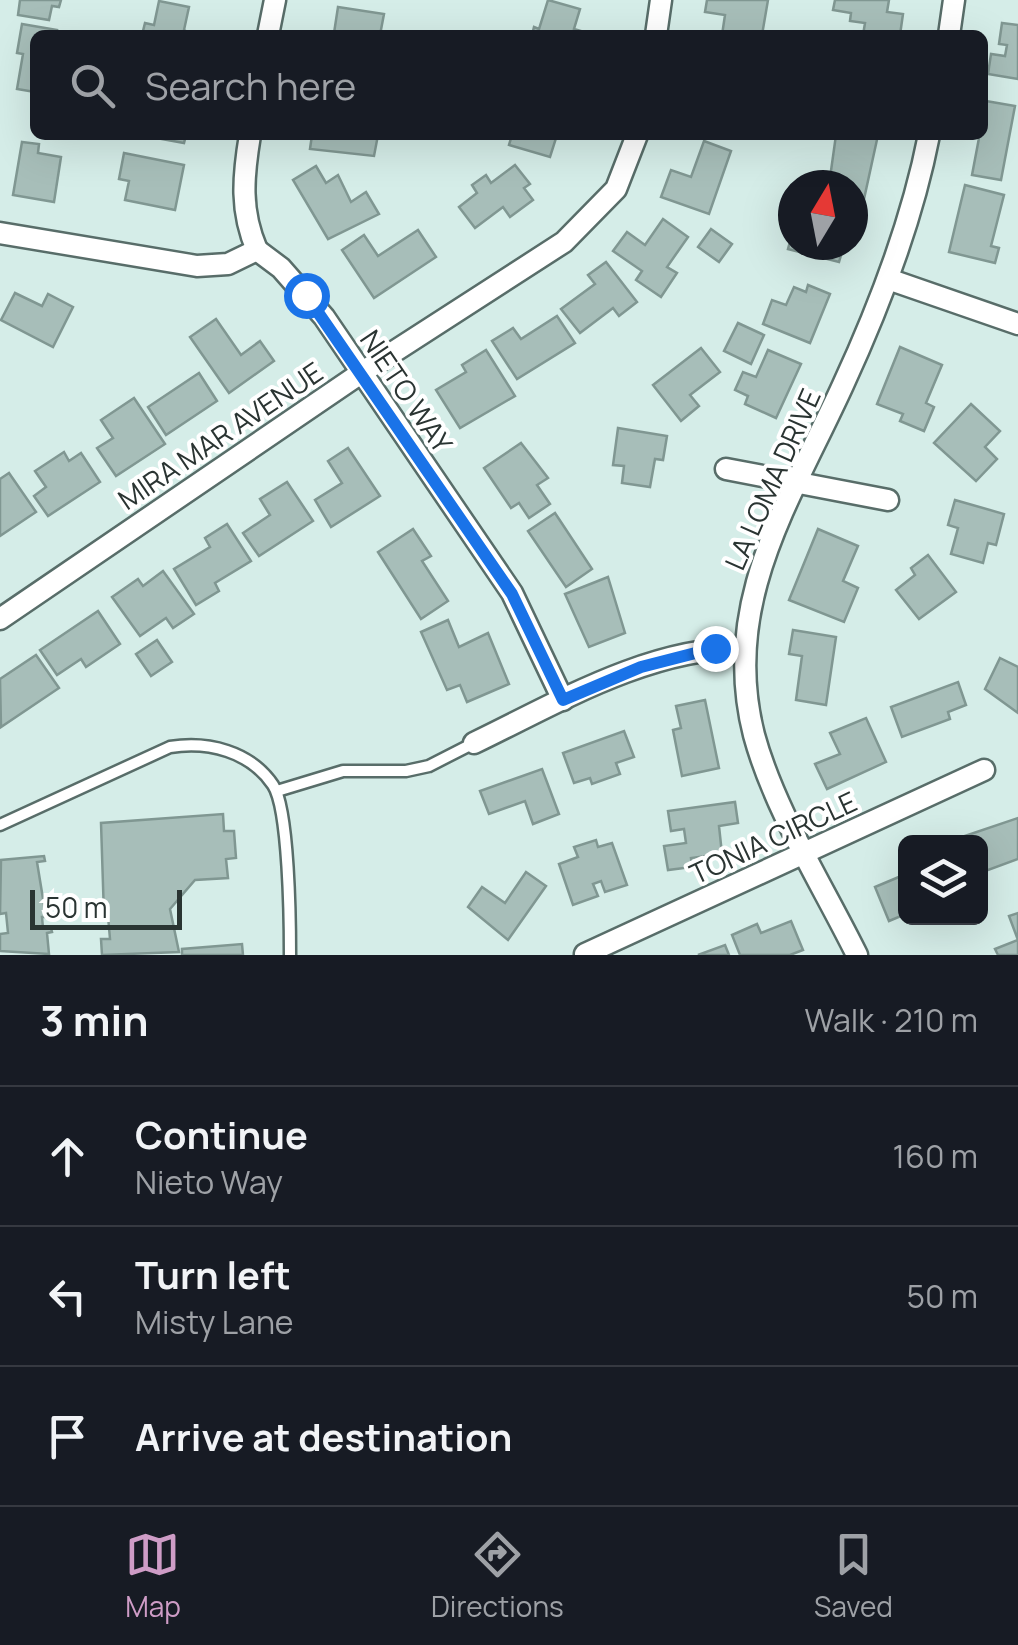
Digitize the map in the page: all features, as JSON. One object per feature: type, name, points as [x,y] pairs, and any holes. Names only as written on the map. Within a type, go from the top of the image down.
[{"type":"street","points":[[269,30],[274,0]]},
{"type":"street","points":[[657,30],[661,0]]},
{"type":"street","points":[[950,30],[954,0]]},
{"type":"street","points":[[0,233],[197,266],[228,264],[258,250],[246,223],[243,193],[249,140]]},
{"type":"street","name":"MIRA MAR AVENUE","points":[[0,618],[360,373],[564,242],[616,189],[635,140]]},
{"type":"street","name":"LA LOMA DRIVE","points":[[856,955],[759,749],[747,698],[743,648],[759,568],[888,280],[928,140]]},
{"type":"street","name":"NIETO WAY","points":[[258,250],[306,295],[512,594],[563,700]]},
{"type":"street","points":[[888,280],[1018,324]]},
{"type":"street","points":[[726,469],[888,500]]},
{"type":"street","points":[[474,743],[641,667],[715,648],[743,648]]},
{"type":"street","name":"TONIA CIRCLE","points":[[585,954],[984,770]]},
{"type":"lane","points":[[0,825],[64,798],[138,758],[198,742],[242,759],[260,771],[276,791],[290,955]]},
{"type":"lane","points":[[276,791],[343,770],[406,771],[429,766],[474,743]]},
{"type":"lane","points":[[290,935],[302,955]]},
{"type":"building","points":[[20,0],[61,0],[59,7],[52,6],[49,20],[18,15]]},
{"type":"building","points":[[548,0],[580,9],[574,29],[578,30],[533,30],[539,29]]},
{"type":"building","points":[[707,0],[768,0],[763,30],[723,30],[725,15],[705,12]]},
{"type":"building","points":[[835,0],[889,0],[887,12],[903,14],[901,30],[864,30],[865,23],[850,21],[851,13],[833,10]]},
{"type":"building","points":[[159,1],[189,7],[184,30],[143,30],[145,23],[154,25]]},
{"type":"building","points":[[338,7],[384,14],[381,30],[334,30]]},
{"type":"building","points":[[1002,23],[1018,25],[1018,79],[988,74],[991,54],[1005,56],[1007,45],[999,44]]},
{"type":"building","points":[[22,24],[57,30],[30,30],[30,91],[17,89],[23,54],[17,53]]},
{"type":"building","points":[[988,101],[1015,106],[1001,180],[972,175],[979,140],[988,140]]},
{"type":"building","points":[[311,140],[377,140],[374,156],[310,149]]},
{"type":"building","points":[[510,140],[555,140],[550,157],[509,145]]},
{"type":"building","points":[[835,140],[877,140],[868,181],[868,170],[831,170]]},
{"type":"building","points":[[704,141],[731,151],[709,214],[661,197],[671,170],[691,177]]},
{"type":"building","points":[[22,142],[39,144],[38,153],[61,157],[54,202],[13,195]]},
{"type":"building","points":[[124,153],[184,165],[175,210],[125,200],[129,181],[119,179]]},
{"type":"building","points":[[515,165],[530,184],[524,188],[533,200],[510,217],[503,207],[475,228],[459,207],[477,193],[472,185],[486,175],[491,183]]},
{"type":"building","points":[[316,166],[326,183],[338,175],[351,202],[366,192],[379,214],[328,239],[293,180]]},
{"type":"building","points":[[965,185],[1004,195],[991,246],[999,248],[995,263],[949,252]]},
{"type":"building","points":[[663,219],[688,237],[667,267],[677,273],[661,297],[636,280],[642,271],[613,251],[627,232],[645,245]]},
{"type":"building","points":[[711,229],[732,244],[719,262],[698,247]]},
{"type":"building","points":[[418,230],[436,257],[374,298],[342,250],[364,235],[378,256]]},
{"type":"building","points":[[606,262],[637,302],[619,316],[613,308],[580,333],[561,309],[595,284],[588,275]]},
{"type":"building","points":[[808,285],[830,294],[810,343],[763,324],[772,300],[786,305],[794,287],[806,292]]},
{"type":"building","points":[[15,293],[42,306],[48,294],[73,307],[53,347],[1,320]]},
{"type":"building","points":[[557,316],[575,343],[517,379],[492,341],[513,328],[521,339]]},
{"type":"building","points":[[216,319],[241,355],[260,341],[274,361],[229,393],[190,337]]},
{"type":"building","points":[[738,323],[764,335],[751,364],[724,351]]},
{"type":"building","points":[[900,347],[942,365],[926,403],[934,407],[924,431],[900,421],[903,414],[877,404]]},
{"type":"building","points":[[701,348],[720,372],[690,395],[699,406],[681,421],[653,385]]},
{"type":"building","points":[[486,350],[515,396],[460,428],[436,390],[466,372],[462,365]]},
{"type":"building","points":[[768,350],[801,364],[776,418],[745,404],[748,396],[735,390],[743,372],[756,377]]},
{"type":"building","points":[[199,373],[217,401],[166,435],[148,407]]},
{"type":"building","points":[[134,398],[165,444],[116,476],[97,448],[113,438],[101,420]]},
{"type":"building","points":[[971,404],[1000,431],[985,447],[997,459],[976,481],[934,443]]},
{"type":"building","points":[[618,428],[667,436],[663,460],[655,459],[650,487],[622,483],[624,466],[613,465]]},
{"type":"building","points":[[521,443],[548,478],[537,485],[550,504],[529,518],[519,503],[511,508],[484,468]]},
{"type":"building","points":[[348,448],[380,496],[331,527],[315,500],[342,483],[328,461]]},
{"type":"building","points":[[64,452],[69,461],[81,453],[100,482],[48,516],[34,496],[46,487],[35,471]]},
{"type":"building","points":[[9,473],[36,512],[0,536],[0,479]]},
{"type":"building","points":[[287,482],[313,521],[259,556],[243,533],[270,515],[260,499]]},
{"type":"building","points":[[955,500],[1004,514],[996,545],[988,543],[983,563],[951,554],[958,528],[948,525]]},
{"type":"building","points":[[555,513],[592,569],[566,587],[528,531]]},
{"type":"building","points":[[227,524],[251,561],[215,583],[219,591],[196,605],[174,569],[210,547],[205,538]]},
{"type":"building","points":[[413,529],[431,556],[422,561],[448,601],[421,619],[378,552]]},
{"type":"building","points":[[818,529],[858,546],[843,581],[858,588],[844,622],[789,600]]},
{"type":"building","points":[[928,555],[956,592],[919,619],[896,590],[915,575],[911,568]]},
{"type":"building","points":[[163,571],[194,614],[173,628],[166,618],[140,636],[112,597],[138,579],[143,586]]},
{"type":"building","points":[[608,577],[625,633],[589,647],[565,594]]},
{"type":"building","points":[[98,611],[120,644],[86,667],[81,659],[57,675],[40,650]]},
{"type":"building","points":[[448,620],[459,647],[488,633],[509,684],[467,702],[460,685],[447,690],[421,632]]},
{"type":"building","points":[[793,630],[836,637],[826,705],[796,700],[802,656],[789,654]]},
{"type":"building","points":[[157,640],[172,662],[151,676],[136,654]]},
{"type":"building","points":[[36,655],[59,688],[1,727],[0,679]]},
{"type":"building","points":[[1000,658],[1018,667],[1018,713],[985,689]]},
{"type":"building","points":[[958,682],[966,705],[948,712],[950,719],[902,737],[891,707]]},
{"type":"building","points":[[705,700],[719,768],[682,776],[673,730],[681,728],[676,706]]},
{"type":"building","points":[[866,718],[886,762],[827,789],[815,764],[840,754],[830,733]]},
{"type":"building","points":[[624,731],[634,757],[616,763],[620,774],[592,784],[590,778],[574,783],[563,753]]},
{"type":"building","points":[[542,769],[559,814],[533,824],[525,801],[489,814],[480,791]]},
{"type":"building","points":[[735,802],[738,823],[719,826],[722,854],[691,858],[692,867],[668,870],[664,846],[686,843],[684,829],[671,831],[668,811]]},
{"type":"building","points":[[223,814],[224,831],[234,831],[236,858],[226,859],[228,878],[195,880],[170,909],[179,952],[102,955],[101,939],[110,939],[108,916],[104,916],[101,823]]},
{"type":"building","points":[[1018,818],[1018,859],[988,870],[988,835],[968,835]]},
{"type":"building","points":[[596,840],[598,847],[612,843],[627,885],[605,892],[601,881],[593,884],[598,896],[573,905],[559,864],[578,857],[574,847]]},
{"type":"building","points":[[44,856],[45,861],[37,862],[46,917],[42,917],[43,928],[51,928],[52,932],[47,933],[49,954],[0,951],[0,934],[8,933],[6,913],[0,914],[1,860]]},
{"type":"building","points":[[526,872],[546,886],[508,940],[468,907],[482,887],[505,903]]},
{"type":"building","points":[[898,877],[898,917],[889,921],[875,887]]},
{"type":"building","points":[[1018,913],[1018,940],[1009,916]]},
{"type":"building","points":[[791,921],[803,950],[790,955],[740,955],[732,935],[757,924],[761,933]]},
{"type":"building","points":[[1018,940],[1018,955],[998,955],[995,949]]},
{"type":"building","points":[[242,944],[243,955],[182,955],[182,949]]},
{"type":"building","points":[[725,945],[729,955],[698,955]]},
{"type":"route","points":[[306,295],[512,594],[563,700],[641,667],[715,648]]}]
